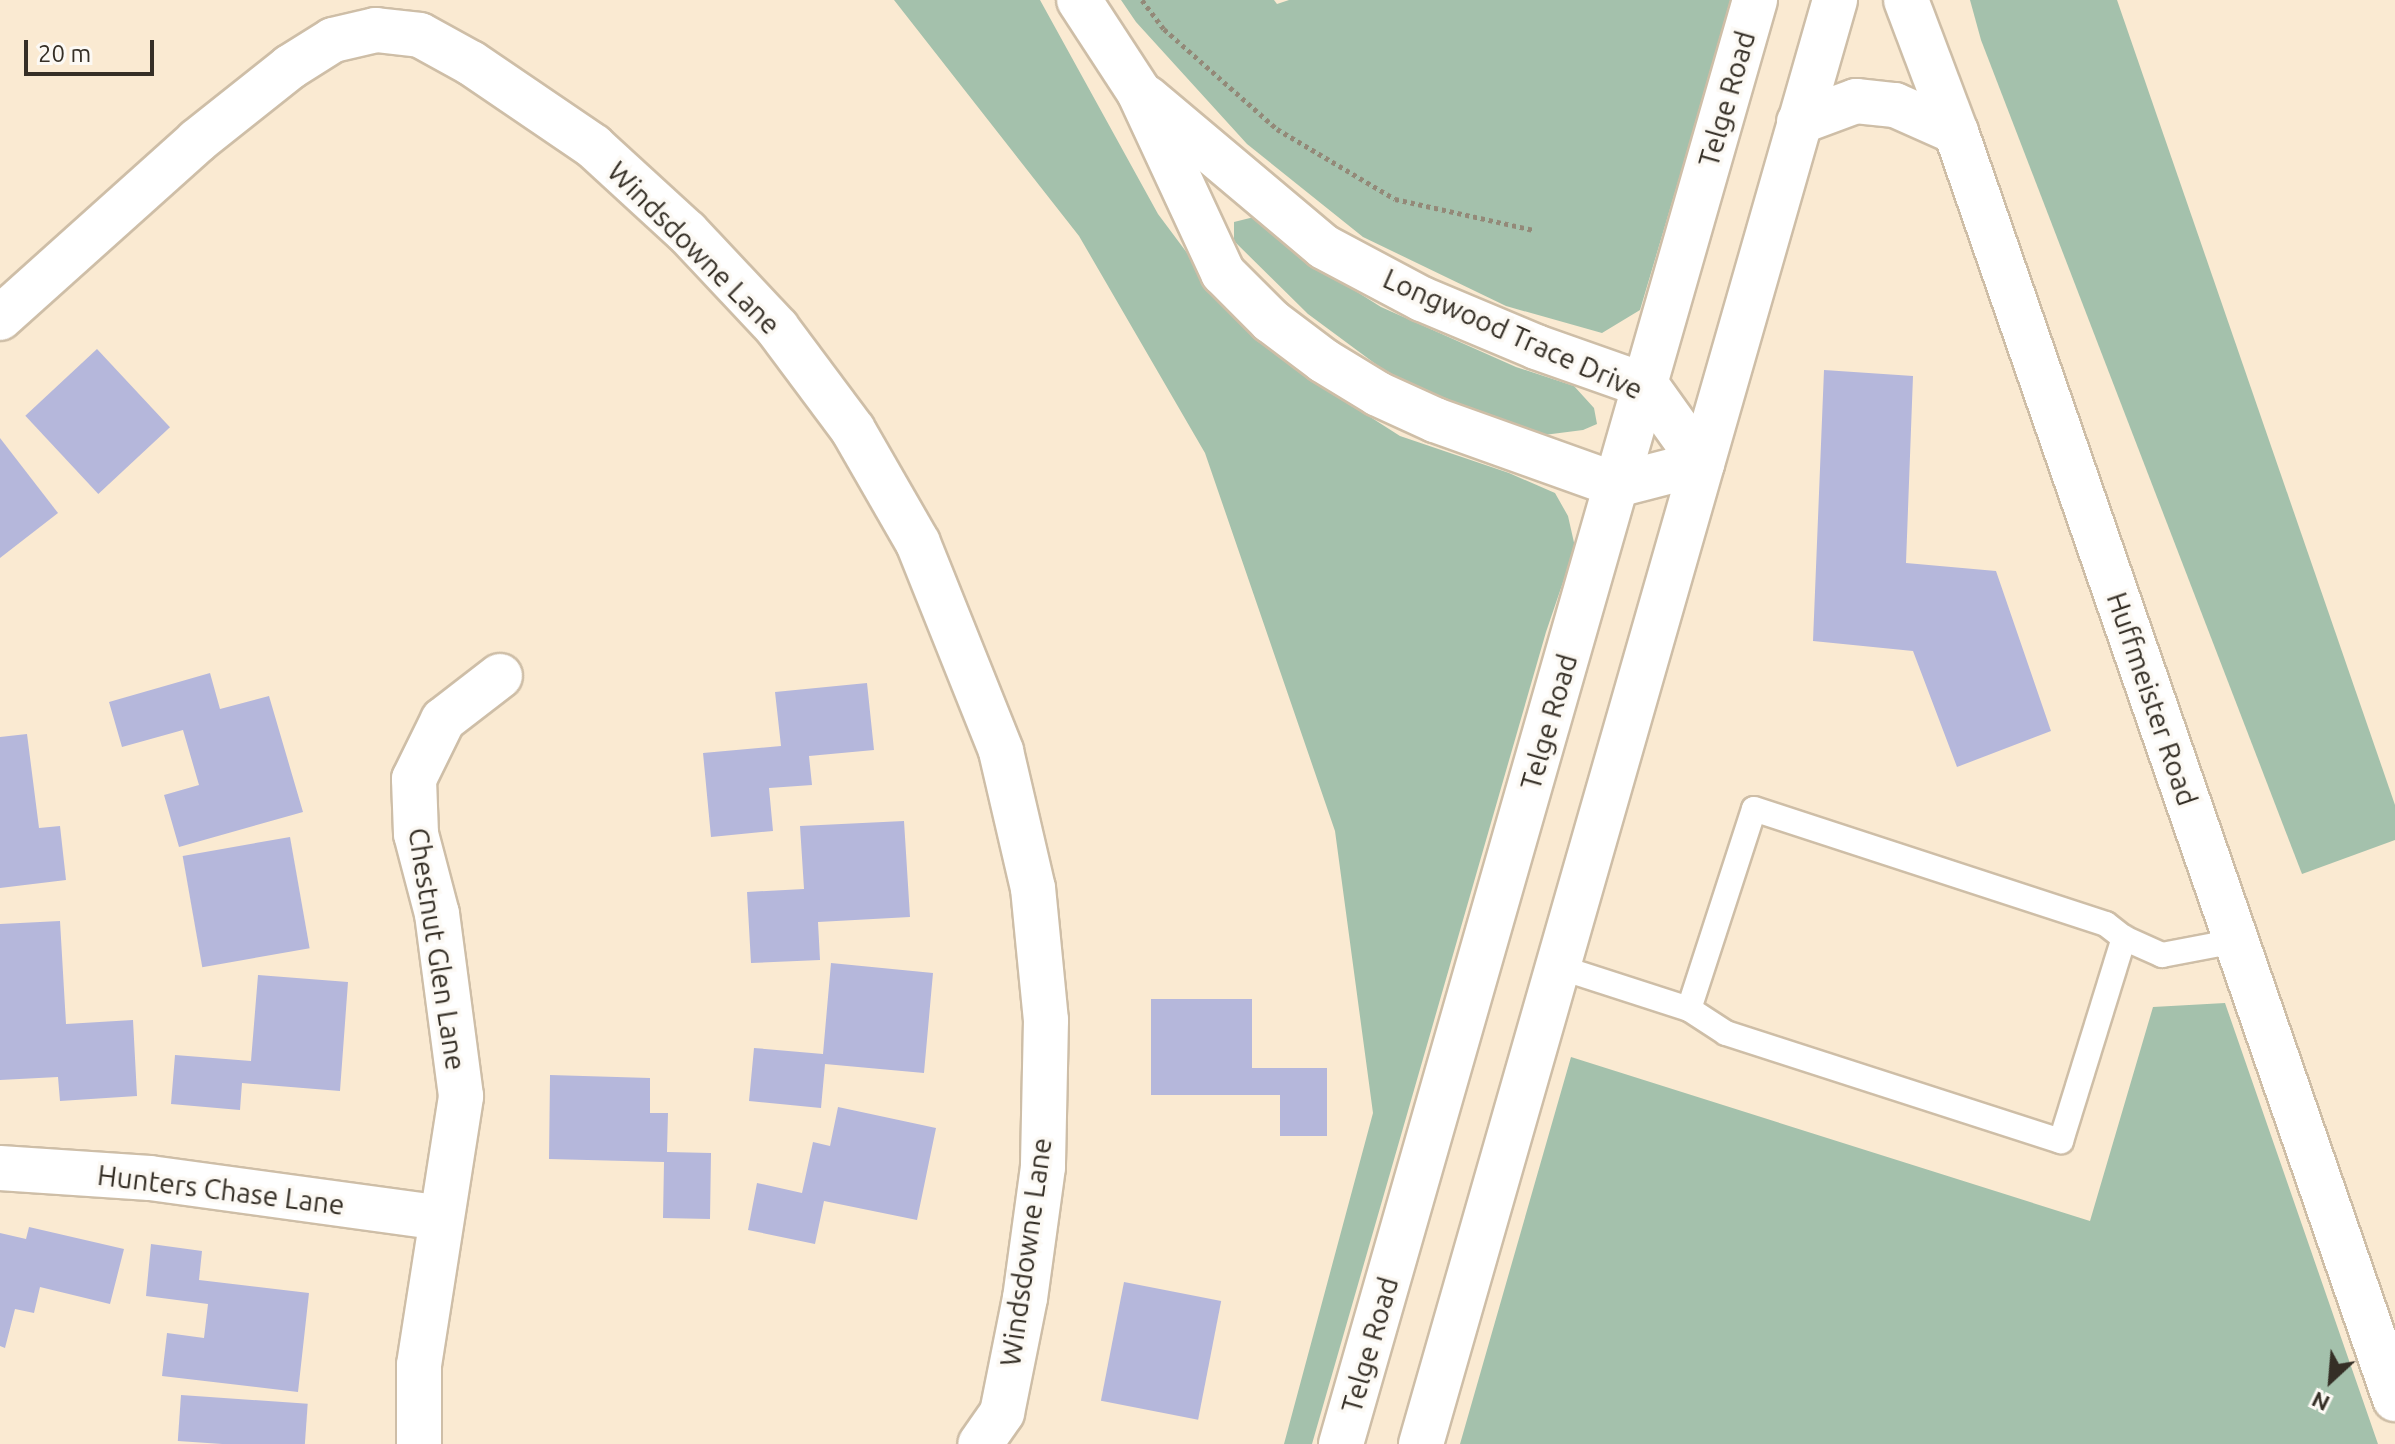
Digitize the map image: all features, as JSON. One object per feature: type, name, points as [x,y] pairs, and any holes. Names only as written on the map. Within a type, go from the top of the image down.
[{"type":"street","name":"Longwood Trace Drive","points":[[1079,0],[1139,92],[1223,273],[1271,321],[1378,394],[1435,420],[1617,485]]},
{"type":"street","name":"Telge Road","points":[[1341,1444],[1647,386],[1755,0]]},
{"type":"street","points":[[1421,1444],[1835,0]]},
{"type":"street","name":"Huffmeister Road","points":[[1906,0],[1956,132],[2395,1399]]},
{"type":"street","name":"Windsdowne Lane","points":[[0,318],[197,141],[290,67],[333,40],[376,30],[420,35],[471,63],[593,146],[687,232],[777,328],[853,430],[918,543],[1001,751],[1033,888],[1046,1020],[1043,1167],[1025,1298],[1002,1413],[980,1444]]},
{"type":"street","name":"Longwood Trace Drive","points":[[1139,92],[1324,247],[1422,299],[1536,347],[1647,386],[1702,463]]},
{"type":"street","points":[[1799,122],[1856,101],[1895,105],[1956,132]]},
{"type":"street","points":[[1617,485],[1702,463]]},
{"type":"street","name":"Chestnut Glen Lane","points":[[419,1444],[419,1365],[461,1096],[437,914],[416,834],[414,779],[443,720],[500,676]]},
{"type":"street","name":"Hunters Chase Lane","points":[[0,1168],[150,1178],[441,1218]]},
{"type":"lane","points":[[1689,1009],[1754,809],[2106,924],[2124,938],[2162,955],[2236,941]]},
{"type":"lane","points":[[1559,967],[1689,1009],[1726,1033],[2061,1141],[2124,938]]},
{"type":"path","points":[[1142,0],[1164,29],[1277,129],[1395,199],[1534,230]]},
{"type":"green space","points":[[894,0],[1040,0],[1158,214],[1208,281],[1292,367],[1400,436],[1509,473],[1555,493],[1568,516],[1575,547],[1546,632],[1312,1444],[1284,1444],[1373,1113],[1335,831],[1205,453],[1079,236]]},
{"type":"green space","points":[[1121,0],[1274,0],[1277,4],[1289,0],[1732,0],[1640,310],[1602,333],[1506,306],[1363,237],[1247,144],[1136,22]]},
{"type":"green space","points":[[1970,0],[2117,0],[2395,805],[2395,840],[2302,874],[1981,40]]},
{"type":"green space","points":[[1254,217],[1305,259],[1381,307],[1516,367],[1574,386],[1594,408],[1597,424],[1583,430],[1544,435],[1480,417],[1385,371],[1308,314],[1234,241],[1234,222]]},
{"type":"green space","points":[[2225,1003],[2378,1444],[1460,1444],[1571,1057],[2090,1221],[2153,1007]]},
{"type":"building","points":[[97,349],[170,427],[98,494],[25,416]]},
{"type":"building","points":[[1824,370],[1913,376],[1906,563],[1996,571],[2051,731],[1957,767],[1913,651],[1813,641]]},
{"type":"building","points":[[0,438],[58,513],[0,558]]},
{"type":"building","points":[[210,673],[220,709],[269,696],[303,812],[179,847],[164,795],[199,785],[183,730],[122,747],[109,702]]},
{"type":"building","points":[[867,683],[874,750],[809,756],[812,785],[769,788],[773,831],[711,837],[703,753],[781,746],[775,692]]},
{"type":"building","points":[[27,734],[39,828],[60,826],[66,880],[0,888],[0,737]]},
{"type":"building","points":[[904,821],[910,917],[818,922],[820,960],[751,963],[747,892],[804,889],[800,826]]},
{"type":"building","points":[[290,837],[310,948],[202,967],[183,856]]},
{"type":"building","points":[[60,921],[66,1024],[133,1020],[137,1096],[60,1101],[58,1077],[0,1080],[0,924]]},
{"type":"building","points":[[831,963],[933,973],[924,1073],[825,1064],[821,1108],[749,1101],[754,1048],[823,1054]]},
{"type":"building","points":[[258,975],[348,982],[340,1091],[242,1083],[240,1110],[171,1104],[175,1055],[251,1061]]},
{"type":"building","points":[[1151,999],[1252,999],[1252,1068],[1327,1068],[1327,1136],[1280,1136],[1280,1095],[1151,1095]]},
{"type":"building","points":[[550,1075],[650,1078],[650,1113],[668,1113],[667,1152],[711,1153],[710,1219],[663,1218],[664,1162],[549,1159]]},
{"type":"building","points":[[838,1107],[936,1128],[917,1220],[824,1201],[815,1244],[748,1230],[757,1183],[802,1193],[813,1142],[830,1146]]},
{"type":"building","points":[[29,1227],[124,1249],[110,1304],[40,1287],[34,1313],[15,1309],[5,1348],[0,1346],[0,1233],[26,1239]]},
{"type":"building","points":[[151,1244],[202,1251],[199,1280],[309,1293],[298,1392],[162,1376],[167,1333],[204,1338],[208,1304],[146,1296]]},
{"type":"building","points":[[1124,1282],[1221,1301],[1198,1420],[1101,1401]]},
{"type":"building","points":[[181,1395],[308,1404],[305,1444],[178,1441]]}]
